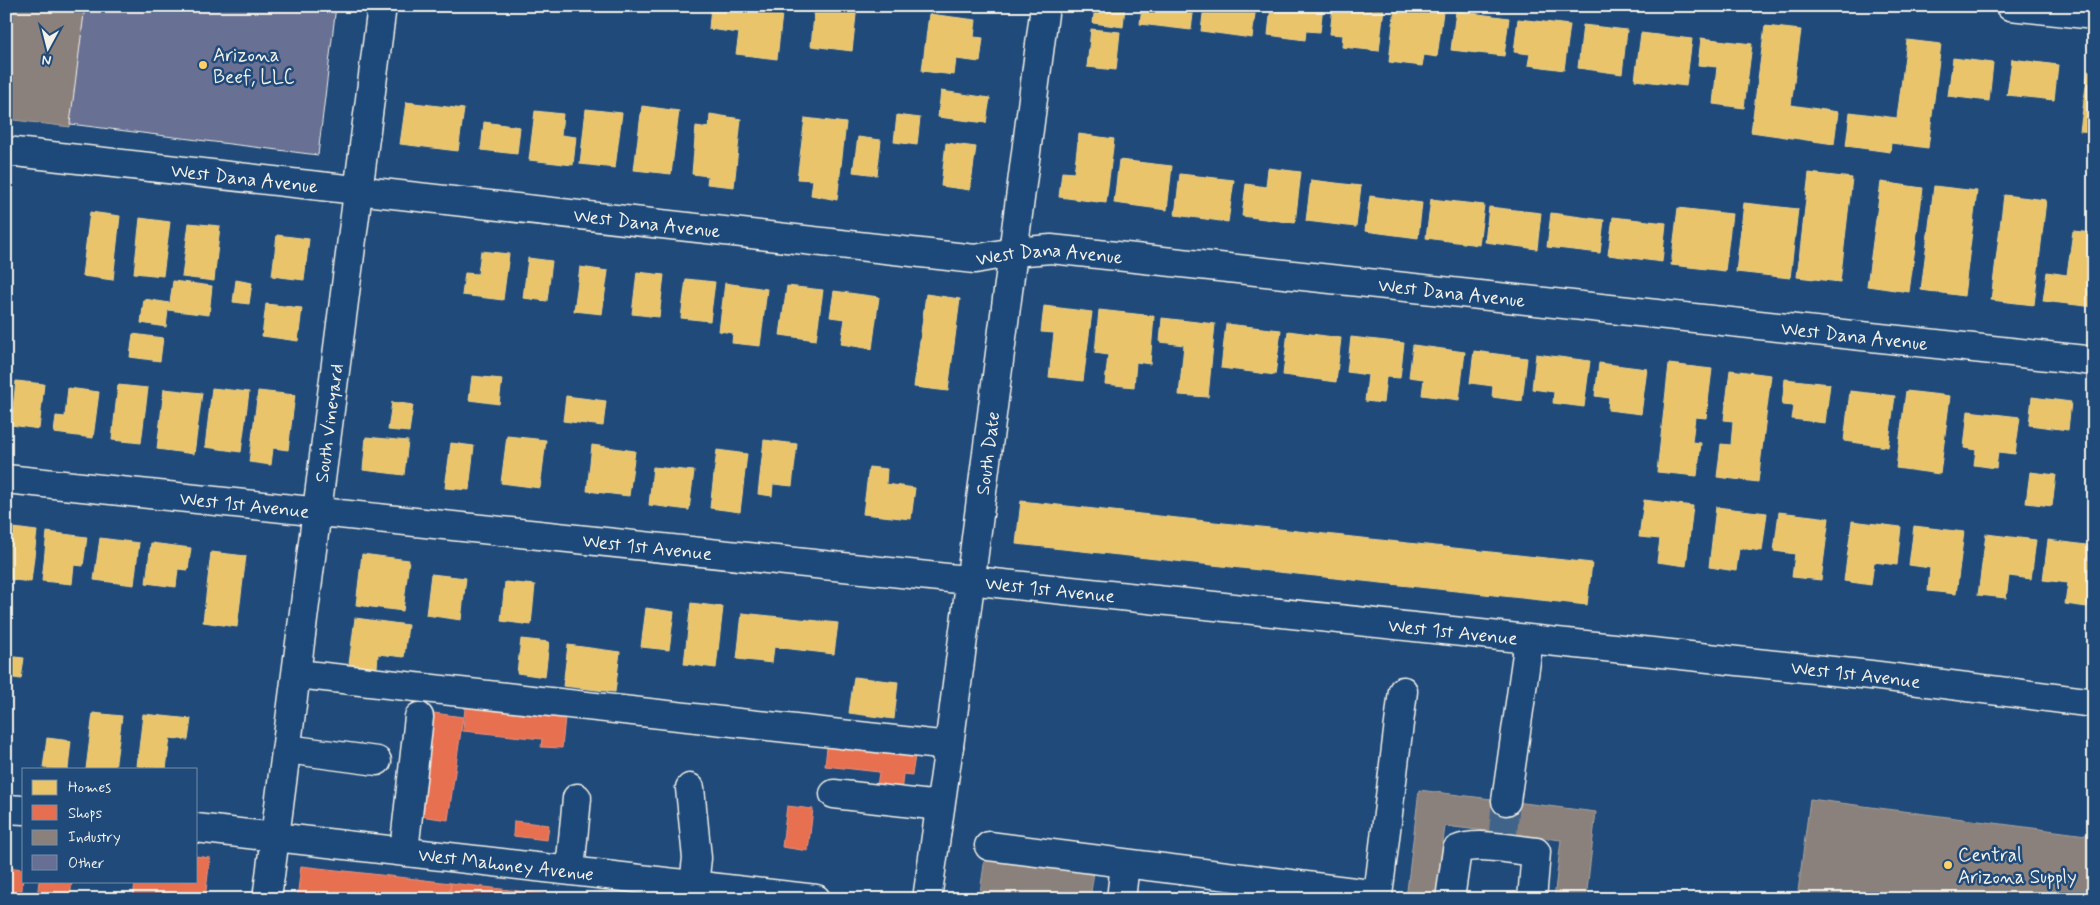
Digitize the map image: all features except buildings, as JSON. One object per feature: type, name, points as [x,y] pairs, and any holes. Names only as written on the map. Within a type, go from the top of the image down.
[{"type":"street","name":"South Vineyard","points":[[267,899],[382,6]]},
{"type":"street","name":"South Date","points":[[927,899],[949,746],[1045,6]]},
{"type":"street","points":[[2010,6],[2094,15]]},
{"type":"street","name":"West Dana Avenue","points":[[6,151],[975,259],[1013,252],[1051,249],[2094,361]]},
{"type":"street","name":"West 1st Avenue","points":[[6,479],[1871,675],[2094,702]]},
{"type":"street","points":[[1506,801],[1529,640]]},
{"type":"street","points":[[297,674],[949,746]]},
{"type":"street","points":[[989,846],[1378,895],[1403,690]]},
{"type":"street","points":[[404,851],[419,717]]},
{"type":"street","points":[[287,749],[377,761]]},
{"type":"street","points":[[690,788],[696,858],[694,885]]},
{"type":"street","points":[[834,794],[940,806]]},
{"type":"street","points":[[570,870],[577,798]]},
{"type":"street","points":[[6,808],[22,810]]},
{"type":"street","name":"West Mahoney Avenue","points":[[198,828],[816,899]]},
{"type":"street","points":[[1450,899],[1457,850],[1465,846],[1502,841],[1536,852],[1532,899]]},
{"type":"street","points":[[1121,899],[1126,864]]},
{"type":"tunnel","points":[[1503,833],[1506,801]]},
{"type":"place","name":"Arizona Beef, LLC","points":[[203,65]]},
{"type":"place","name":"Central Arizona Supply","points":[[1948,865]]}]
